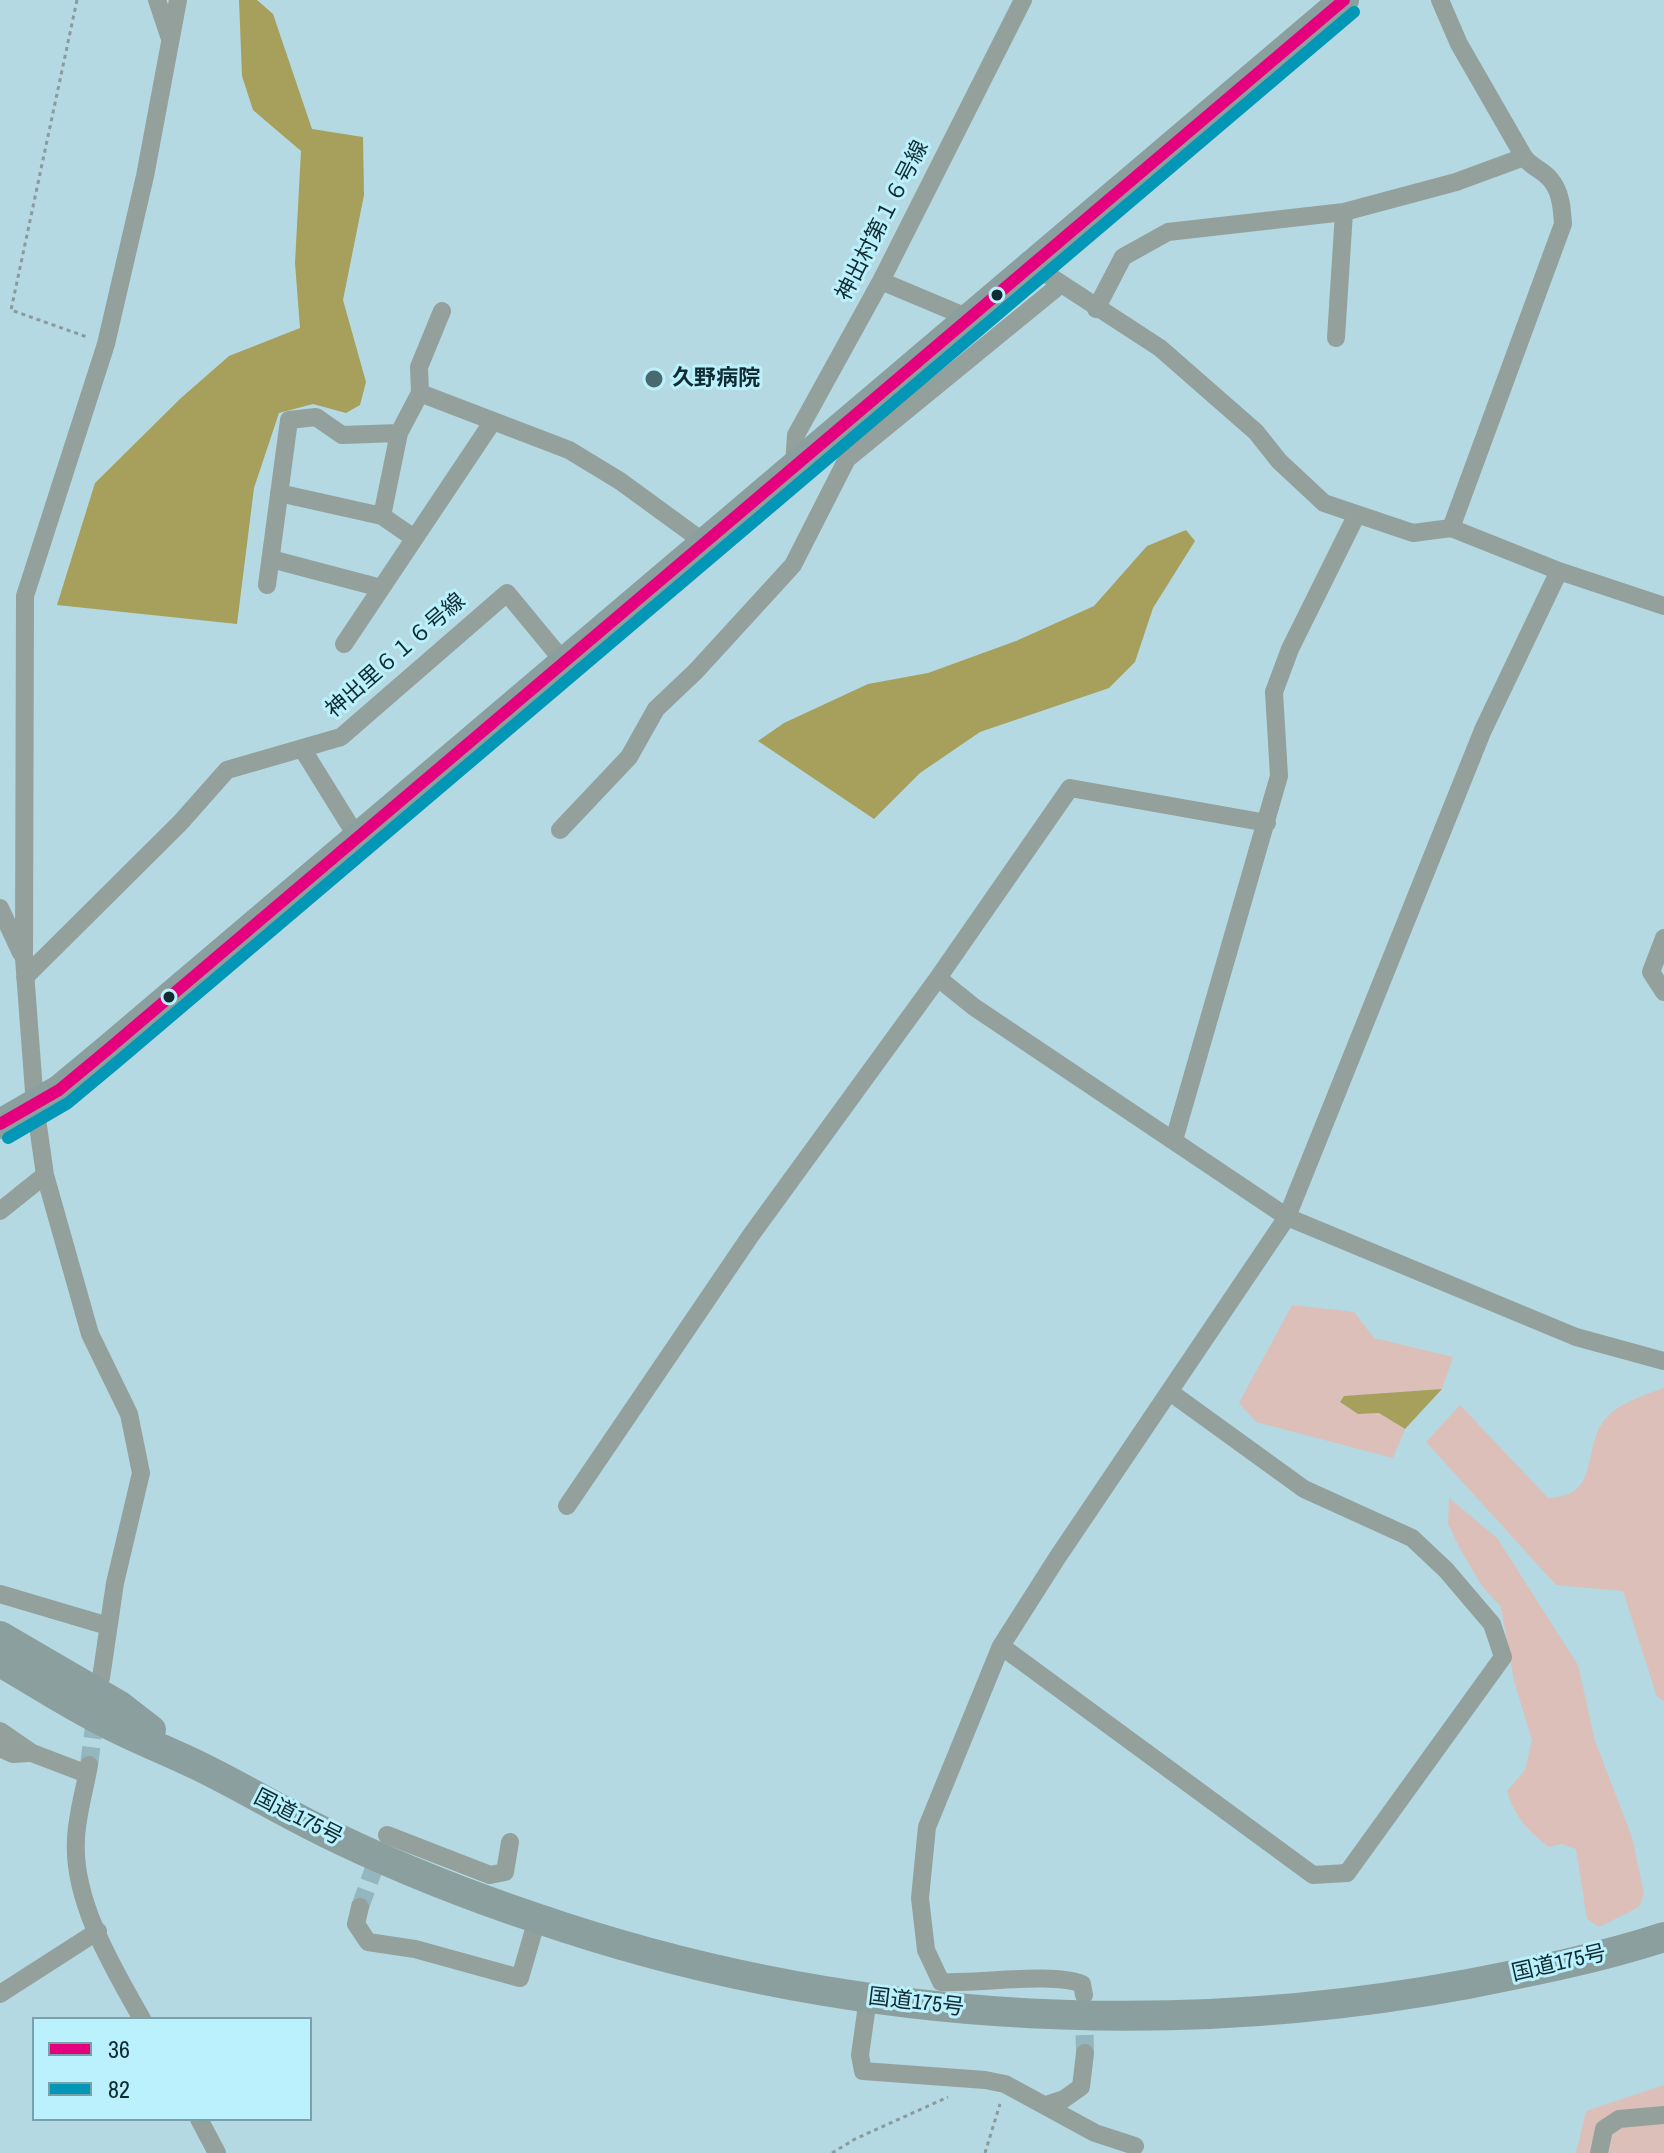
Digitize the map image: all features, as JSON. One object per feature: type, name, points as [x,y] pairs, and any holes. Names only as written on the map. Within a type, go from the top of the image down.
[{"type":"highway","points":[[0,1124],[35,1105],[106,1051],[1344,0]]},
{"type":"highway","name":"国道175号","points":[[0,1636],[120,1706],[202,1768]]},
{"type":"highway","name":"国道175号","points":[[0,1662],[105,1723],[202,1768],[341,1840],[537,1919],[746,1975],[868,1998],[937,1994],[1050,2017],[1168,2017],[1258,2012],[1424,1992],[1535,1971],[1664,1937]]},
{"type":"street","points":[[157,0],[169,36]]},
{"type":"street","points":[[101,1678],[108,1626],[141,1473],[129,1414],[90,1334],[45,1175],[35,1105],[24,968],[25,596],[106,344],[145,176],[178,0]]},
{"type":"street","points":[[1440,0],[1459,44],[1524,157],[1550,179],[1561,201],[1563,224],[1451,528]]},
{"type":"street","name":"神出村第１６号線","points":[[794,465],[796,435],[881,281],[1015,1]]},
{"type":"street","points":[[1096,309],[1123,257],[1168,232],[1344,212],[1456,182],[1524,157]]},
{"type":"street","points":[[1336,338],[1344,212]]},
{"type":"street","points":[[1031,264],[1160,348],[1256,432],[1279,461],[1324,503],[1413,533],[1451,528],[1559,571],[1664,606]]},
{"type":"street","points":[[881,281],[969,318]]},
{"type":"street","points":[[560,830],[629,757],[656,709],[696,671],[793,565],[847,459],[1061,284]]},
{"type":"street","points":[[382,516],[399,433],[420,393],[419,367],[442,311]]},
{"type":"street","points":[[420,393],[569,450],[620,481],[705,543]]},
{"type":"street","points":[[267,585],[289,420],[316,417],[342,435],[399,433]]},
{"type":"street","points":[[344,644],[493,421]]},
{"type":"street","points":[[279,493],[382,516],[414,538]]},
{"type":"street","points":[[1174,1140],[1279,776],[1274,692],[1290,649],[1356,516]]},
{"type":"street","points":[[271,559],[381,588]]},
{"type":"street","points":[[1084,1995],[1082,1984],[1066,1978],[982,1984],[937,1994],[926,1950],[920,1898],[927,1827],[1001,1646],[1287,1217],[1483,730],[1559,571]]},
{"type":"street","name":"神出里６１６号線","points":[[24,968],[180,823],[227,770],[341,737],[507,593],[564,662]]},
{"type":"street","points":[[303,750],[357,837]]},
{"type":"street","points":[[567,1506],[751,1235],[938,978],[1070,788],[1267,823]]},
{"type":"street","points":[[0,908],[24,968]]},
{"type":"street","points":[[1664,938],[1651,972],[1664,992]]},
{"type":"street","points":[[938,978],[974,1007],[1287,1217],[1576,1337],[1664,1361]]},
{"type":"street","points":[[0,1211],[45,1175]]},
{"type":"street","points":[[1001,1646],[1313,1875],[1347,1873],[1503,1657],[1492,1624],[1446,1570],[1412,1538],[1304,1489],[1170,1392]]},
{"type":"street","points":[[0,1594],[108,1626]]},
{"type":"street","points":[[0,1731],[32,1753],[88,1769],[76,1838],[77,1869],[98,1931],[141,2017]]},
{"type":"street","points":[[0,1748],[13,1754],[32,1753]]},
{"type":"street","points":[[387,1835],[490,1875],[505,1872],[510,1842]]},
{"type":"street","points":[[360,1907],[356,1924],[368,1942],[415,1949],[520,1978],[537,1919]]},
{"type":"street","points":[[0,1994],[98,1931]]},
{"type":"street","points":[[868,1998],[860,2055],[863,2071],[1005,2084],[1095,2133],[1135,2146]]},
{"type":"street","points":[[1046,2105],[1064,2099],[1081,2087],[1085,2053]]},
{"type":"street","points":[[1599,2153],[1604,2129],[1619,2119],[1664,2115]]},
{"type":"street","points":[[200,2121],[217,2153]]},
{"type":"path","points":[[77,0],[11,310],[106,344]]},
{"type":"path","points":[[832,2153],[855,2139],[985,2080]]},
{"type":"path","points":[[985,2153],[1005,2084]]},
{"type":"shaded area","points":[[239,0],[257,0],[273,14],[312,129],[363,137],[364,195],[343,300],[366,382],[360,405],[346,413],[313,404],[279,413],[254,488],[237,624],[57,605],[95,483],[181,398],[229,356],[300,328],[295,263],[301,151],[253,110],[242,76]]},
{"type":"shaded area","points":[[1186,530],[1195,541],[1153,608],[1135,662],[1109,688],[980,732],[920,773],[874,819],[758,741],[784,723],[868,684],[928,673],[1016,641],[1094,606],[1147,546]]},
{"type":"shaded area","points":[[1292,1305],[1354,1312],[1374,1338],[1453,1357],[1442,1389],[1344,1396],[1340,1402],[1358,1414],[1379,1413],[1405,1429],[1393,1458],[1256,1422],[1239,1403]]},
{"type":"shaded area","points":[[1664,1388],[1664,1701],[1657,1697],[1623,1591],[1556,1585],[1426,1442],[1460,1405],[1548,1498],[1564,1496],[1582,1482],[1596,1437],[1606,1418],[1629,1402]]},
{"type":"shaded area","points":[[1442,1389],[1405,1429],[1379,1413],[1358,1414],[1340,1402],[1344,1396]]},
{"type":"shaded area","points":[[1449,1498],[1497,1538],[1578,1665],[1595,1741],[1632,1837],[1644,1894],[1639,1907],[1599,1927],[1587,1919],[1576,1849],[1562,1844],[1549,1847],[1523,1822],[1510,1800],[1507,1791],[1525,1770],[1532,1740],[1514,1681],[1501,1607],[1482,1586],[1448,1524]]},
{"type":"shaded area","points":[[1664,2085],[1664,2153],[1576,2153],[1586,2111]]},
{"type":"tunnel","points":[[89,1765],[96,1712]]},
{"type":"tunnel","points":[[360,1907],[381,1849]]},
{"type":"tunnel","points":[[1084,2008],[1085,2053]]},
{"type":"transit line","name":"36","points":[[0,1124],[59,1090],[106,1051],[1344,0]]},
{"type":"transit line","name":"82","points":[[8,1138],[68,1103],[116,1063],[1354,12]]},
{"type":"place","name":"久野病院","points":[[654,379]]}]
